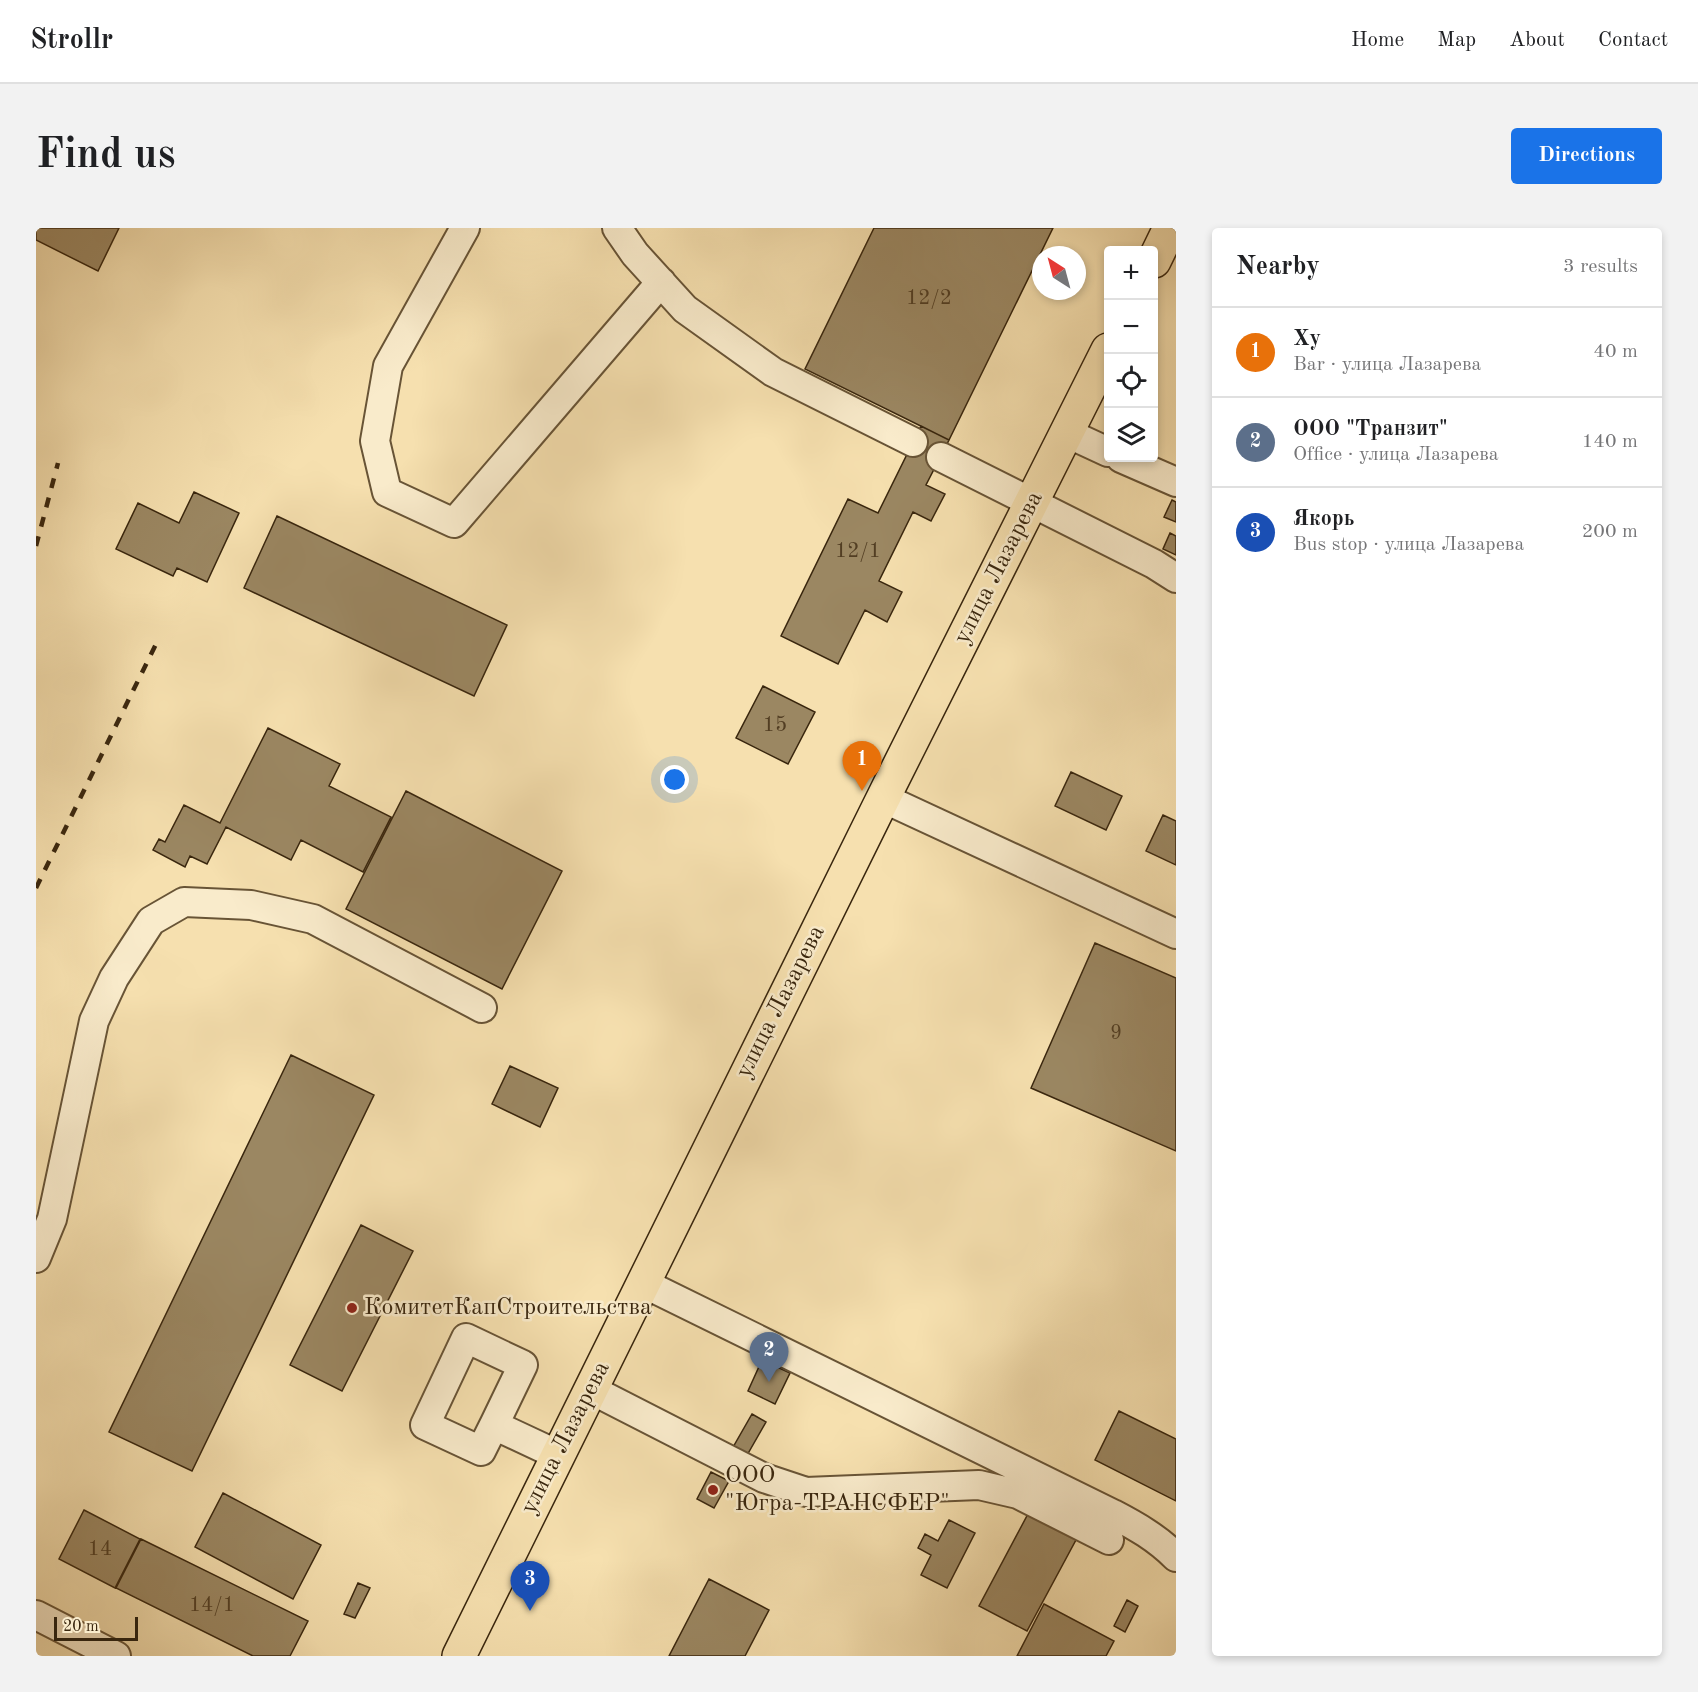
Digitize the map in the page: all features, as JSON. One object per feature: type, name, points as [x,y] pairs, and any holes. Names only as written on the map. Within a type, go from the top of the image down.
[{"type":"main road","name":"улица Лазарева","points":[[459,1656],[732,1100],[1106,354]]},
{"type":"lane","points":[[465,228],[388,366],[375,441],[387,492],[453,523],[661,282]]},
{"type":"lane","points":[[617,228],[635,254],[685,309],[773,372],[913,442]]},
{"type":"lane","points":[[1067,433],[1104,450]]},
{"type":"lane","points":[[941,457],[1154,564],[1176,578]]},
{"type":"lane","points":[[1131,462],[1176,482]]},
{"type":"lane","points":[[883,798],[1176,934]]},
{"type":"lane","points":[[36,1258],[52,1219],[94,1021],[114,978],[151,921],[184,902],[251,905],[313,919],[482,1008]]},
{"type":"lane","points":[[643,1283],[1113,1514],[1146,1532],[1166,1546],[1176,1557]]},
{"type":"lane","points":[[590,1389],[765,1478],[806,1492],[979,1485],[1018,1494],[1109,1540]]},
{"type":"lane","points":[[494,1425],[558,1455]]},
{"type":"lane","points":[[36,1615],[116,1656]]},
{"type":"building","points":[[36,228],[119,228],[98,271],[36,240]]},
{"type":"building","points":[[874,228],[1053,228],[1044,246],[1032,246],[1032,271],[949,440],[805,369]]},
{"type":"building","points":[[921,426],[949,440],[926,485],[945,494],[931,521],[913,512],[879,581],[902,592],[887,622],[865,610],[838,664],[781,636],[848,499],[878,513]]},
{"type":"building","points":[[194,492],[239,513],[207,582],[177,568],[173,576],[116,549],[138,503],[179,523]]},
{"type":"building","points":[[1172,500],[1176,502],[1176,522],[1164,517]]},
{"type":"building","points":[[277,516],[507,625],[474,696],[244,588]]},
{"type":"building","points":[[1170,533],[1176,536],[1176,555],[1163,549]]},
{"type":"building","points":[[763,686],[815,712],[788,764],[736,738]]},
{"type":"building","points":[[268,728],[340,764],[329,786],[391,817],[363,872],[301,840],[291,860],[226,827],[207,864],[190,856],[185,867],[153,850],[159,839],[165,842],[184,805],[220,823]]},
{"type":"building","points":[[1071,772],[1122,796],[1106,830],[1055,806]]},
{"type":"building","points":[[406,791],[562,871],[502,989],[346,909]]},
{"type":"building","points":[[1163,815],[1176,821],[1176,865],[1146,851]]},
{"type":"building","points":[[1095,943],[1176,978],[1176,1151],[1031,1088]]},
{"type":"building","points":[[291,1055],[374,1095],[192,1471],[109,1432]]},
{"type":"building","points":[[510,1066],[558,1088],[540,1127],[492,1104]]},
{"type":"building","name":"КомитетКапСтроительства","points":[[361,1225],[413,1251],[342,1391],[290,1365]]},
{"type":"building","points":[[762,1360],[790,1373],[775,1404],[748,1391]]},
{"type":"building","points":[[1119,1411],[1176,1439],[1176,1501],[1095,1460]]},
{"type":"building","points":[[752,1414],[766,1422],[746,1457],[732,1449]]},
{"type":"building","name":"ООО \"Югра-ТРАНСФЕР\"","points":[[711,1472],[729,1481],[714,1508],[697,1499]]},
{"type":"building","points":[[223,1493],[321,1545],[293,1599],[195,1547]]},
{"type":"building","points":[[84,1510],[140,1539],[115,1588],[59,1559]]},
{"type":"building","points":[[1029,1512],[1077,1538],[1027,1631],[979,1606]]},
{"type":"building","points":[[949,1520],[975,1533],[947,1588],[921,1575],[931,1555],[918,1548],[925,1534],[938,1541]]},
{"type":"building","points":[[141,1539],[308,1621],[290,1656],[253,1656],[116,1588]]},
{"type":"building","points":[[709,1579],[769,1610],[745,1656],[669,1656]]},
{"type":"building","points":[[358,1583],[370,1588],[355,1618],[344,1614]]},
{"type":"building","points":[[1127,1600],[1138,1606],[1125,1632],[1114,1626]]},
{"type":"building","points":[[1044,1604],[1114,1641],[1106,1656],[1017,1656]]},
{"type":"railway","points":[[36,546],[58,463]]},
{"type":"railway","points":[[36,888],[158,640]]},
{"type":"place","name":"Xy","points":[[862,791]]},
{"type":"place","name":"КомитетКапСтроительства","points":[[352,1308]]},
{"type":"place","name":"ООО \"Транзит\"","points":[[769,1382]]},
{"type":"place","name":"ООО \"Югра-ТРАНСФЕР\"","points":[[713,1490]]},
{"type":"place","name":"Якорь","points":[[530,1611]]}]
